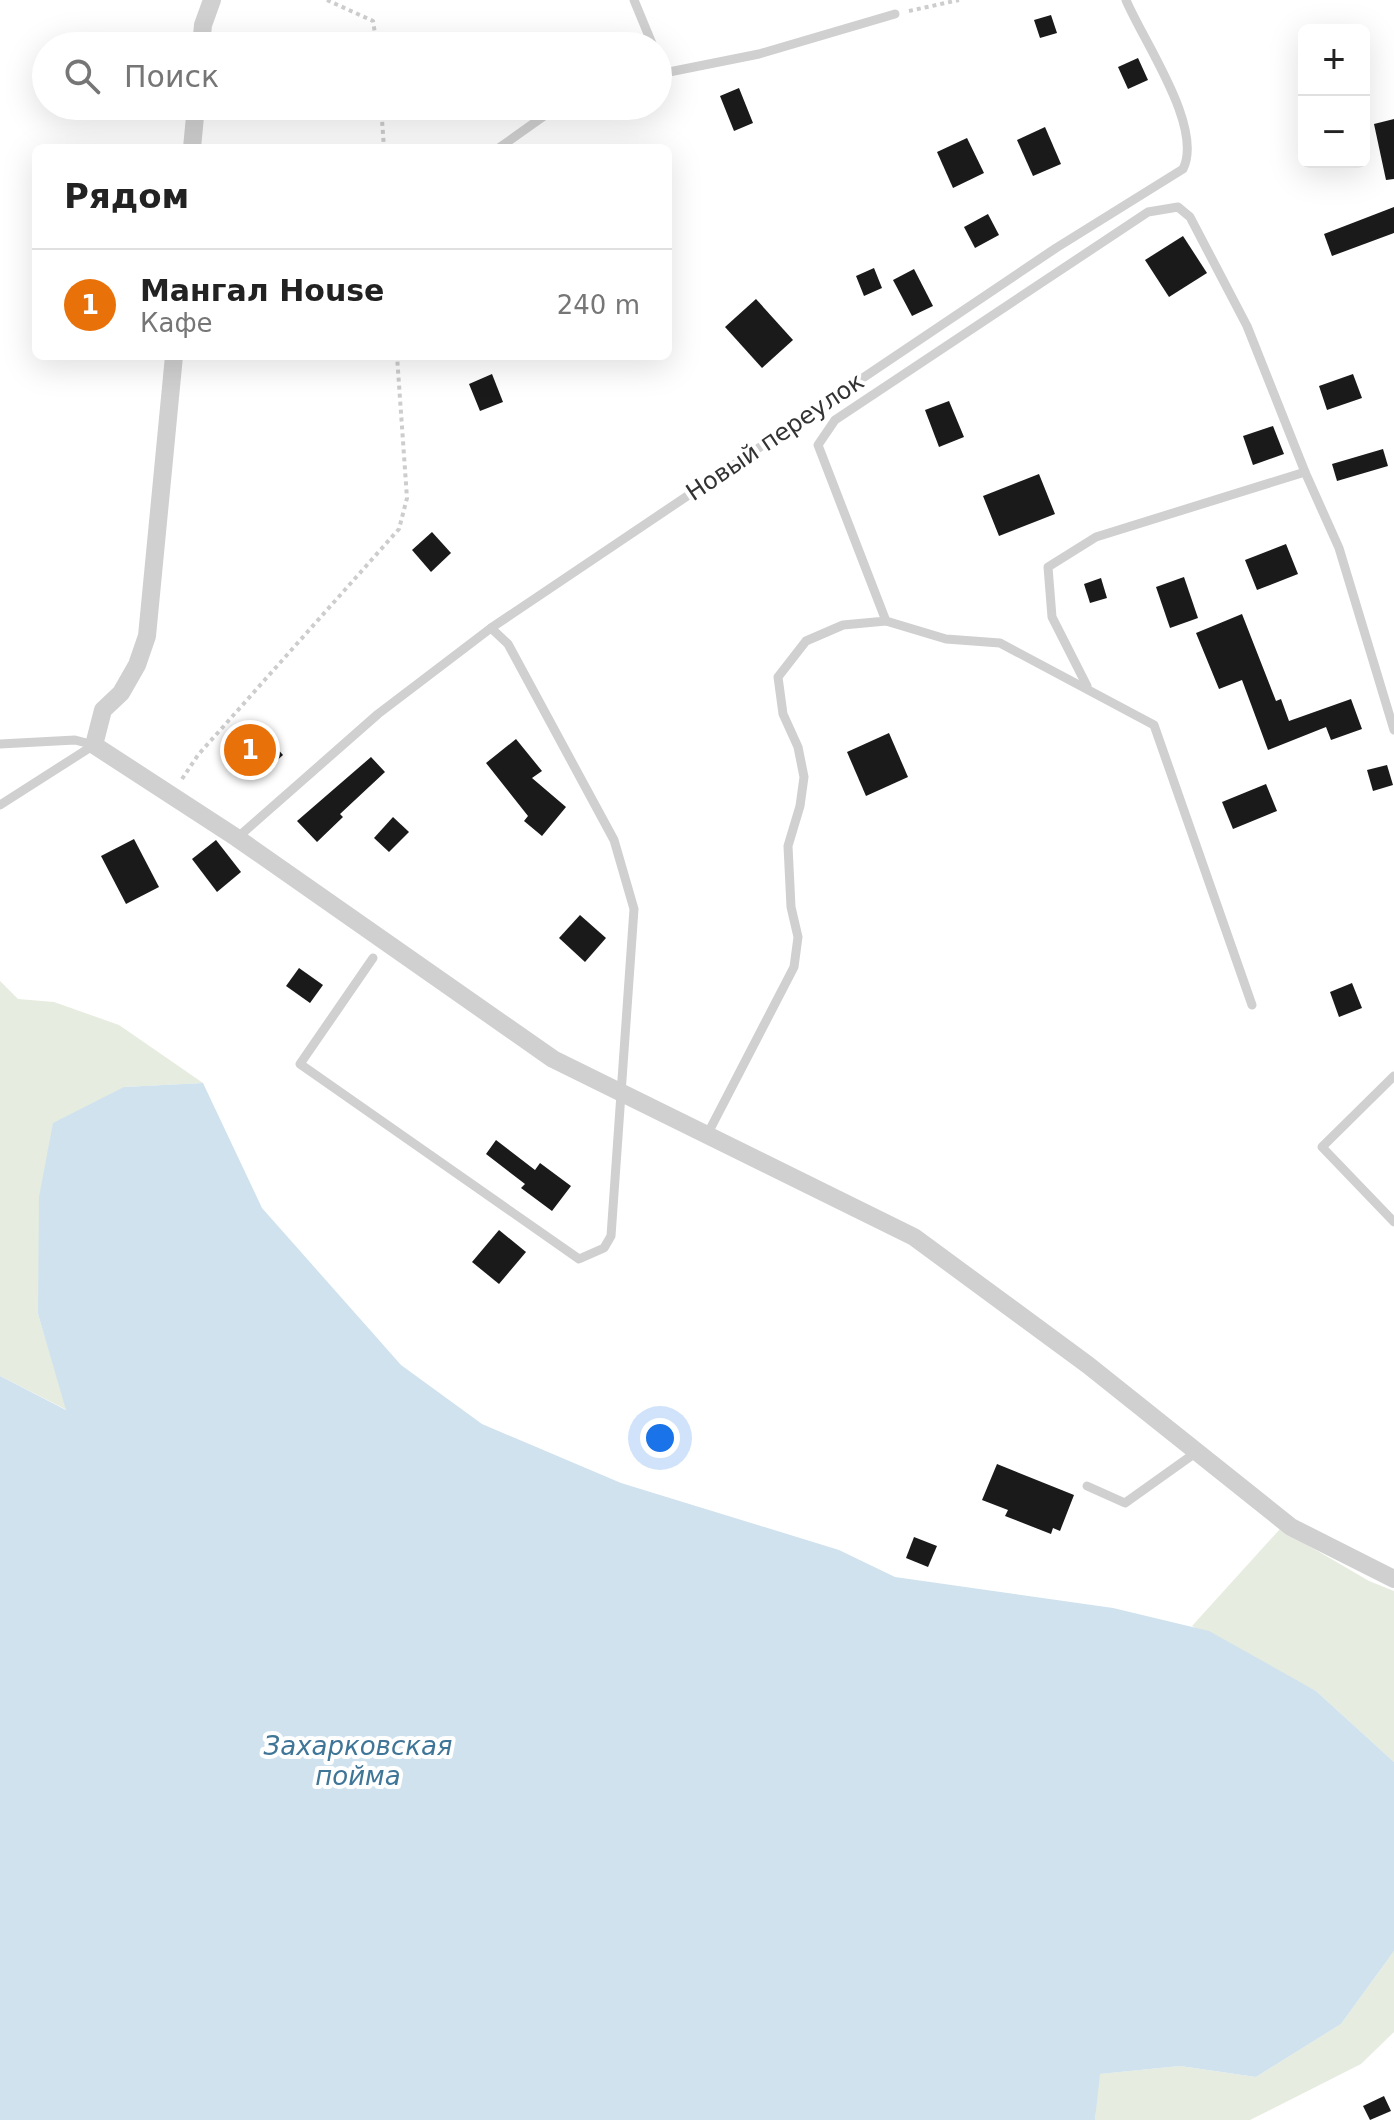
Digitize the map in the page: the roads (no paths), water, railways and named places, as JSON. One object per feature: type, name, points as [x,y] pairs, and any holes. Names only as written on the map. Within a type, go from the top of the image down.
[{"type":"street","points":[[202,32],[212,0]]},
{"type":"street","points":[[192,144],[195,120]]},
{"type":"street","points":[[174,360],[147,636],[137,665],[121,693],[103,710],[94,745],[237,838],[553,1059],[914,1237],[1198,1451],[1291,1527],[1394,1579]]},
{"type":"lane","points":[[634,0],[647,32]]},
{"type":"lane","name":"Новый переулок","points":[[237,838],[378,714],[491,628],[1056,248],[1183,169],[1188,159],[1187,138],[1171,87],[1126,0]]},
{"type":"lane","points":[[672,71],[759,54],[895,14]]},
{"type":"lane","points":[[505,144],[538,120]]},
{"type":"lane","points":[[886,621],[818,445],[835,420],[1148,212],[1162,207],[1178,207],[1190,217],[1247,326],[1339,548],[1394,730]]},
{"type":"lane","points":[[1087,686],[1052,617],[1048,567],[1096,537],[1305,472]]},
{"type":"lane","points":[[706,1137],[794,967],[798,937],[791,907],[788,846],[800,806],[804,777],[798,747],[783,714],[778,677],[806,641],[843,625],[886,621],[946,639],[1000,643],[1087,686],[1154,725],[1252,1005]]},
{"type":"lane","points":[[373,958],[300,1064],[579,1259],[604,1248],[611,1236],[634,909],[614,840],[508,644],[491,628]]},
{"type":"lane","points":[[0,744],[75,740],[94,745]]},
{"type":"lane","points":[[0,805],[94,745]]},
{"type":"lane","points":[[1394,1076],[1322,1147],[1394,1222]]},
{"type":"lane","points":[[1087,1486],[1125,1503],[1198,1451]]},
{"type":"water","name":"Захарковская пойма","points":[[203,1083],[262,1208],[401,1365],[482,1424],[621,1483],[839,1550],[895,1577],[1113,1608],[1209,1631],[1316,1691],[1394,1762],[1394,1951],[1341,2024],[1256,2077],[1180,2066],[1100,2074],[1095,2120],[0,2120],[0,1376],[66,1410],[38,1314],[39,1197],[53,1123],[124,1087]]},
{"type":"place","name":"Мангал House","points":[[250,750]]}]
